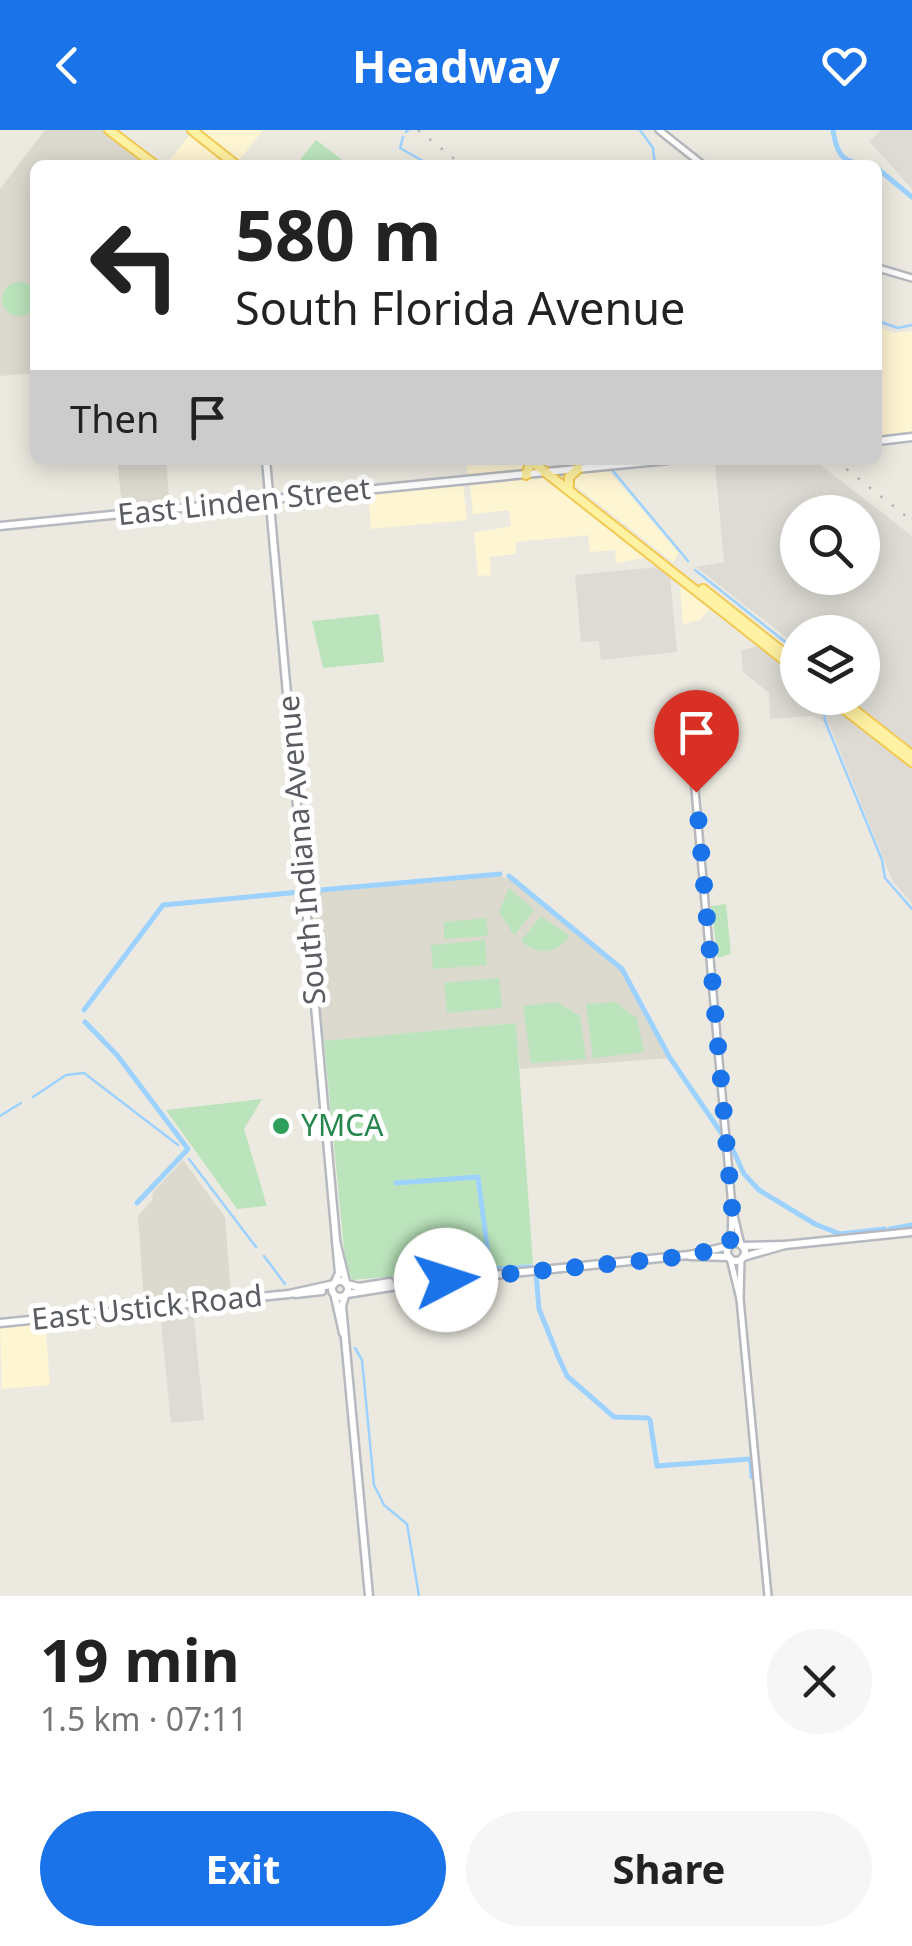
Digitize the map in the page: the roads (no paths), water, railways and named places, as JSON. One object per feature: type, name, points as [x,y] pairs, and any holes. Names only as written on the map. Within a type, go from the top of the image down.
[{"type":"main road","points":[[192,130],[230,160]]},
{"type":"main road","points":[[115,131],[148,160]]},
{"type":"main road","points":[[882,441],[912,438]]},
{"type":"main road","name":"South Indiana Avenue","points":[[267,465],[339,1273],[334,1288],[345,1340],[369,1596]]},
{"type":"main road","points":[[526,475],[531,465]]},
{"type":"main road","points":[[540,465],[780,650]]},
{"type":"main road","name":"East Linden Street","points":[[0,526],[623,465]]},
{"type":"main road","points":[[569,486],[569,476],[578,470]]},
{"type":"main road","points":[[550,472],[780,657]]},
{"type":"main road","points":[[853,715],[912,758]]},
{"type":"main road","points":[[860,715],[912,758]]},
{"type":"main road","points":[[689,1256],[730,1245],[785,1245],[912,1232]]},
{"type":"main road","name":"South Indiana Avenue","points":[[336,1240],[346,1283],[345,1340]]},
{"type":"main road","points":[[730,1245],[730,1258]]},
{"type":"main road","points":[[742,1245],[742,1258]]},
{"type":"main road","points":[[334,1288],[346,1283],[359,1287],[416,1283],[689,1256],[742,1258],[785,1245]]},
{"type":"main road","points":[[334,1288],[346,1295],[416,1283]]},
{"type":"main road","name":"East Ustick Road","points":[[0,1323],[334,1288]]},
{"type":"street","points":[[659,130],[697,160]]},
{"type":"street","points":[[882,269],[912,278]]},
{"type":"street","points":[[692,756],[732,1207],[730,1245]]},
{"type":"street","points":[[732,1207],[742,1245]]},
{"type":"street","points":[[730,1258],[740,1299]]},
{"type":"street","points":[[742,1258],[740,1299],[768,1596]]},
{"type":"waterway","points":[[640,130],[653,148],[654,160]]},
{"type":"waterway","points":[[833,130],[840,153],[848,160]]},
{"type":"waterway","points":[[403,137],[400,148],[421,160]]},
{"type":"waterway","points":[[882,172],[912,197]]},
{"type":"waterway","points":[[882,322],[898,328],[912,325]]},
{"type":"waterway","points":[[613,471],[688,561]]},
{"type":"waterway","points":[[695,570],[780,638]]},
{"type":"waterway","points":[[824,715],[882,860],[885,878],[912,909]]},
{"type":"waterway","points":[[309,891],[500,874]]},
{"type":"waterway","points":[[509,876],[622,969],[670,1058],[722,1134]]},
{"type":"waterway","points":[[84,1010],[163,905],[300,892]]},
{"type":"waterway","points":[[85,1022],[117,1055],[188,1149],[137,1203]]},
{"type":"waterway","points":[[33,1097],[66,1075],[84,1073],[178,1145]]},
{"type":"waterway","points":[[0,1116],[21,1103]]},
{"type":"waterway","points":[[733,1150],[744,1174],[759,1190],[815,1224],[840,1234],[885,1229]]},
{"type":"waterway","points":[[189,1159],[256,1247]]},
{"type":"waterway","points":[[396,1183],[478,1177],[490,1269],[531,1267]]},
{"type":"waterway","points":[[890,1229],[912,1225]]},
{"type":"waterway","points":[[264,1256],[285,1284]]},
{"type":"waterway","points":[[536,1274],[539,1309],[556,1351]]},
{"type":"waterway","points":[[355,1348],[362,1360],[374,1485],[384,1505],[407,1524],[419,1596]]},
{"type":"waterway","points":[[557,1354],[567,1376],[614,1417],[648,1418]]},
{"type":"waterway","points":[[650,1420],[657,1466],[750,1459]]},
{"type":"waterway","points":[[751,1461],[752,1477]]},
{"type":"railway","points":[[418,130],[456,160]]},
{"type":"railway","points":[[841,465],[912,521]]},
{"type":"place","name":"YMCA","points":[[281,1126]]}]
